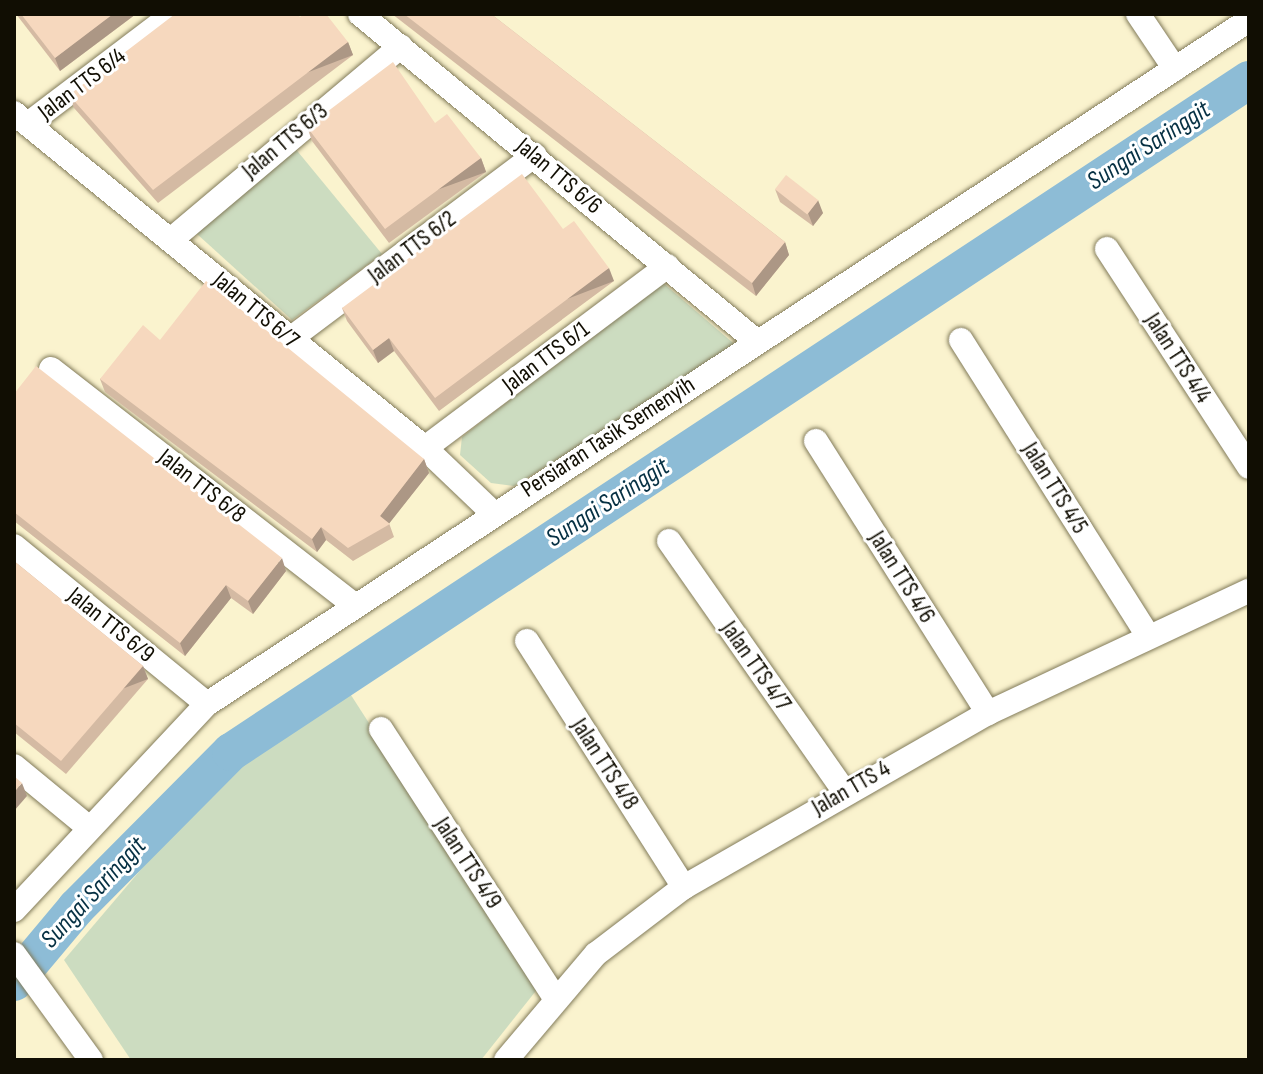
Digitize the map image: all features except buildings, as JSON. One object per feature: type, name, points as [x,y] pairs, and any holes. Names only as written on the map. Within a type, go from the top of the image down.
[{"type":"street","name":"Jalan TTS 6/4","points":[[21,119],[173,14]]},
{"type":"street","name":"Jalan TTS 6/6","points":[[360,14],[535,155],[755,340]]},
{"type":"street","points":[[1143,16],[1175,69]]},
{"type":"street","name":"Persiaran Tasik Semenyih","points":[[14,910],[88,827],[207,704],[492,512],[1249,20]]},
{"type":"street","name":"Jalan TTS 6/3","points":[[172,239],[401,46]]},
{"type":"street","name":"Jalan TTS 6/7","points":[[21,119],[425,448],[492,512]]},
{"type":"street","name":"Jalan TTS 6/2","points":[[290,339],[535,155]]},
{"type":"street","name":"Jalan TTS 4/4","points":[[1107,249],[1249,467]]},
{"type":"street","name":"Jalan TTS 6/1","points":[[425,448],[667,266]]},
{"type":"street","name":"Jalan TTS 4/5","points":[[961,340],[1148,636]]},
{"type":"street","name":"Jalan TTS 6/8","points":[[51,369],[353,604]]},
{"type":"street","name":"Jalan TTS 4/6","points":[[816,441],[988,713]]},
{"type":"street","name":"Jalan TTS 4/7","points":[[669,541],[844,791]]},
{"type":"street","name":"Jalan TTS 6/9","points":[[14,546],[207,704]]},
{"type":"street","name":"Jalan TTS 4","points":[[506,1060],[554,996],[684,887],[844,791],[988,713],[1249,591]]},
{"type":"street","name":"Jalan TTS 4/8","points":[[527,641],[684,887]]},
{"type":"street","name":"Jalan TTS 4/9","points":[[381,729],[554,996]]},
{"type":"street","points":[[14,766],[88,827]]},
{"type":"street","points":[[16,957],[91,1060]]},
{"type":"green space","points":[[294,147],[382,254],[292,320],[197,234],[201,221]]},
{"type":"green space","points":[[662,282],[739,348],[514,486],[491,483],[460,455],[462,437]]},
{"type":"green space","points":[[349,692],[539,987],[481,1060],[131,1060],[64,960],[218,779]]},
{"type":"waterway","name":"Sungai Saringgit","points":[[14,982],[76,908],[231,752],[1249,80]]}]
